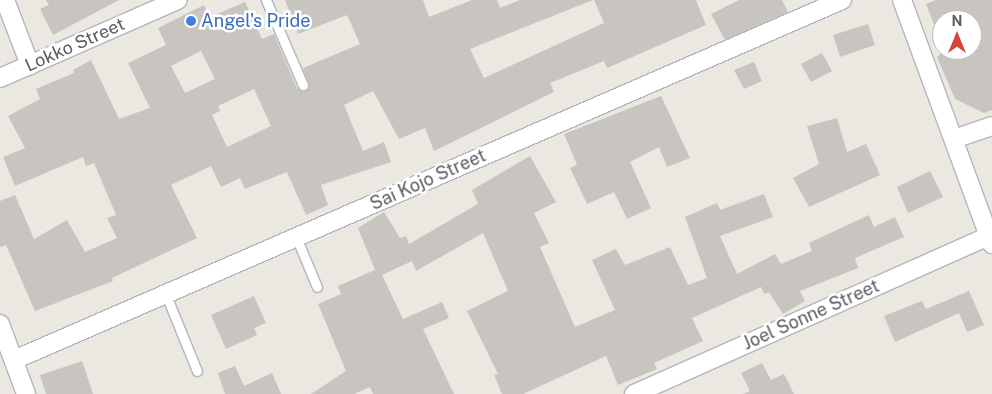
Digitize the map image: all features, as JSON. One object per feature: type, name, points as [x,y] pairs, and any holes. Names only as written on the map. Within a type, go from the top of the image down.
[{"type":"street","points":[[5,0],[30,65]]},
{"type":"street","name":"Lokko Street","points":[[0,78],[178,0]]},
{"type":"street","name":"Sai Kojo Street","points":[[14,360],[842,0]]},
{"type":"street","points":[[902,0],[991,240]]},
{"type":"street","points":[[954,139],[992,126]]},
{"type":"street","name":"Joel Sonne Street","points":[[634,394],[991,240]]},
{"type":"street","points":[[0,324],[26,394]]},
{"type":"lane","points":[[266,0],[303,85]]},
{"type":"lane","points":[[296,238],[317,287]]},
{"type":"lane","points":[[166,295],[197,371]]},
{"type":"building","points":[[46,0],[119,0],[53,35],[40,9],[49,5]]},
{"type":"building","points":[[285,0],[423,0],[429,17],[472,0],[497,0],[500,8],[520,0],[593,0],[470,49],[484,78],[604,23],[594,0],[696,0],[706,25],[607,68],[604,61],[550,83],[554,92],[434,151],[425,128],[399,139],[373,91],[344,105],[363,151],[384,142],[391,162],[321,185],[328,205],[306,215],[287,172],[245,189],[240,178],[221,187],[211,166],[171,185],[197,238],[112,278],[113,281],[35,311],[6,245],[0,247],[0,201],[15,195],[34,239],[67,220],[85,252],[117,238],[107,218],[116,215],[94,163],[86,166],[83,157],[15,186],[3,157],[25,148],[8,116],[40,99],[36,89],[74,73],[73,70],[91,60],[119,119],[150,108],[128,63],[166,45],[158,28],[204,5],[210,17],[245,2],[262,39],[274,34],[297,88],[305,91],[309,85],[303,68],[360,44],[347,15],[298,34]],"holes":[[[201,51],[215,79],[185,93],[171,66]],[[254,89],[271,126],[227,147],[212,115],[220,111],[218,106]]]},
{"type":"building","points":[[739,0],[782,0],[788,12],[725,40],[711,14]]},
{"type":"building","points":[[936,0],[992,0],[992,110],[984,113],[955,99],[938,60],[982,60],[982,10],[932,10],[932,19],[926,4]]},
{"type":"building","points":[[868,24],[875,45],[840,57],[833,35]]},
{"type":"building","points":[[822,53],[832,71],[811,82],[801,64]]},
{"type":"building","points":[[754,62],[762,81],[744,89],[734,70]]},
{"type":"building","points":[[661,96],[690,158],[667,167],[659,147],[630,162],[651,208],[627,219],[614,192],[587,204],[570,168],[577,165],[564,134]]},
{"type":"building","points":[[837,118],[847,152],[866,144],[880,175],[809,207],[793,178],[819,164],[807,126]]},
{"type":"building","points":[[530,156],[556,202],[534,213],[549,243],[540,247],[575,327],[615,310],[592,260],[616,249],[625,265],[670,247],[688,285],[707,278],[685,217],[717,203],[720,210],[764,194],[773,217],[720,236],[737,274],[775,254],[781,264],[812,251],[809,243],[869,215],[874,227],[895,217],[904,237],[855,258],[858,268],[800,291],[805,301],[783,314],[769,292],[764,294],[761,287],[692,318],[703,341],[654,363],[657,369],[618,385],[606,356],[523,394],[502,394],[494,375],[498,374],[467,311],[508,291],[483,233],[416,271],[412,261],[382,275],[403,319],[442,302],[449,318],[423,329],[454,394],[373,394],[370,387],[354,394],[311,394],[346,371],[318,304],[341,294],[338,286],[375,270],[358,228],[384,212],[400,238],[406,236],[409,244],[478,204],[472,190]]},
{"type":"building","points":[[930,171],[943,197],[908,213],[897,187]]},
{"type":"building","points":[[969,291],[984,325],[967,332],[959,313],[895,342],[884,316],[922,301],[926,309]]},
{"type":"building","points":[[254,296],[266,323],[254,328],[257,335],[226,349],[211,315]]},
{"type":"building","points":[[82,361],[93,394],[46,394],[40,375]]},
{"type":"building","points":[[762,363],[771,380],[784,374],[794,394],[743,394],[750,391],[741,373]]},
{"type":"building","points":[[235,366],[244,386],[272,373],[281,394],[225,394],[218,373]]},
{"type":"place","name":"Angel's Pride","points":[[191,21]]}]
